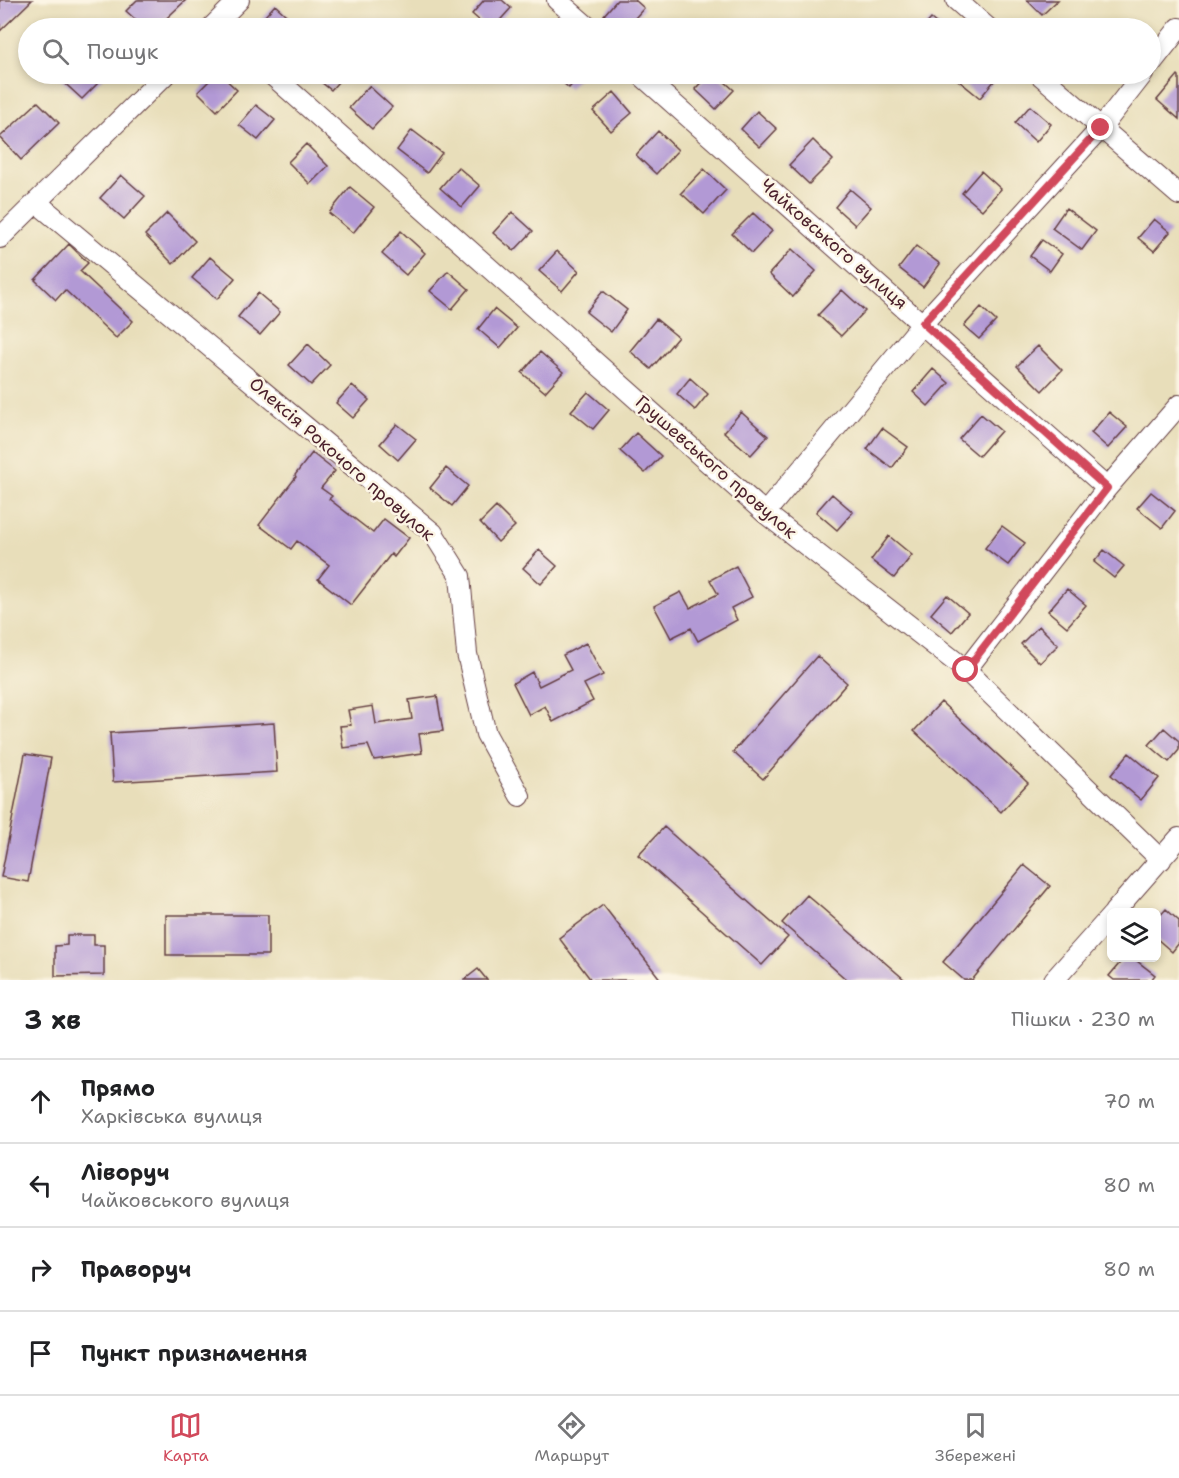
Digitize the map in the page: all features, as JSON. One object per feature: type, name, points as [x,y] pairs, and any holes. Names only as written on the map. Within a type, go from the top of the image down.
[{"type":"street","points":[[224,18],[239,0]]},
{"type":"street","points":[[557,0],[578,18]]},
{"type":"street","points":[[956,0],[977,18]]},
{"type":"street","points":[[1161,50],[1179,28]]},
{"type":"street","points":[[0,238],[156,84]]},
{"type":"street","name":"Грушевського провулок","points":[[282,84],[765,513],[966,670],[1161,860]]},
{"type":"street","name":"Чайковського вулиця","points":[[651,84],[1107,488]]},
{"type":"street","points":[[1051,84],[1179,195]]},
{"type":"street","points":[[765,513],[923,323],[1101,128],[1135,84]]},
{"type":"street","name":"Олексія Рокочого провулок","points":[[36,202],[434,533],[460,576],[467,654],[486,734],[520,796]]},
{"type":"street","points":[[966,670],[1107,488],[1179,405]]},
{"type":"street","points":[[1118,908],[1179,838]]},
{"type":"street","points":[[1054,980],[1107,921]]},
{"type":"building","points":[[0,0],[32,0],[0,31]]},
{"type":"building","points":[[137,0],[186,0],[167,18],[134,18],[126,11]]},
{"type":"building","points":[[484,0],[502,0],[511,8],[502,18],[477,18],[472,14]]},
{"type":"building","points":[[617,0],[635,0],[644,8],[635,18],[608,18],[604,15]]},
{"type":"building","points":[[1027,0],[1058,0],[1042,15]]},
{"type":"building","points":[[275,5],[289,18],[263,18]]},
{"type":"building","points":[[1179,76],[1179,119],[1157,100]]},
{"type":"building","points":[[66,84],[97,84],[82,99]]},
{"type":"building","points":[[206,84],[231,84],[237,90],[217,111],[198,92]]},
{"type":"building","points":[[324,84],[336,84],[331,90]]},
{"type":"building","points":[[700,84],[727,84],[734,90],[716,109],[695,89]]},
{"type":"building","points":[[963,84],[992,84],[980,98]]},
{"type":"building","points":[[369,86],[392,107],[372,129],[349,108]]},
{"type":"building","points":[[614,92],[632,113],[611,131],[593,111]]},
{"type":"building","points":[[38,102],[59,123],[21,160],[0,137]]},
{"type":"building","points":[[256,105],[275,120],[258,140],[239,125]]},
{"type":"building","points":[[1030,106],[1051,124],[1036,142],[1015,123]]},
{"type":"building","points":[[757,111],[777,129],[760,147],[741,129]]},
{"type":"building","points":[[412,130],[442,153],[427,173],[397,150]]},
{"type":"building","points":[[658,131],[678,150],[656,174],[636,155]]},
{"type":"building","points":[[813,140],[833,160],[809,184],[789,165]]},
{"type":"building","points":[[306,144],[328,166],[310,184],[288,162]]},
{"type":"building","points":[[458,167],[480,186],[462,207],[440,188]]},
{"type":"building","points":[[704,169],[726,190],[704,214],[681,193]]},
{"type":"building","points":[[981,171],[1001,189],[982,210],[962,193]]},
{"type":"building","points":[[121,175],[145,196],[124,219],[100,198]]},
{"type":"building","points":[[350,187],[374,207],[353,233],[329,213]]},
{"type":"building","points":[[850,189],[871,207],[855,225],[835,207]]},
{"type":"building","points":[[1066,208],[1096,231],[1082,250],[1052,228]]},
{"type":"building","points":[[512,212],[533,231],[514,251],[493,233]]},
{"type":"building","points":[[167,213],[195,241],[173,264],[145,235]]},
{"type":"building","points":[[753,213],[772,231],[752,253],[732,234]]},
{"type":"building","points":[[1154,219],[1170,232],[1154,251],[1138,238]]},
{"type":"building","points":[[401,231],[425,253],[406,275],[382,254]]},
{"type":"building","points":[[1042,240],[1062,254],[1050,271],[1030,256]]},
{"type":"building","points":[[69,244],[88,263],[80,271],[133,321],[116,338],[65,290],[56,300],[35,280]]},
{"type":"building","points":[[916,246],[940,264],[923,287],[899,268]]},
{"type":"building","points":[[792,249],[816,271],[793,297],[769,274]]},
{"type":"building","points":[[557,251],[579,271],[562,291],[539,271]]},
{"type":"building","points":[[210,257],[235,278],[217,299],[192,278]]},
{"type":"building","points":[[448,271],[469,289],[452,309],[430,291]]},
{"type":"building","points":[[842,290],[865,311],[841,336],[818,315]]},
{"type":"building","points":[[603,291],[627,310],[611,332],[586,312]]},
{"type":"building","points":[[258,293],[280,312],[260,335],[238,317]]},
{"type":"building","points":[[981,307],[996,321],[979,339],[964,326]]},
{"type":"building","points":[[494,309],[517,328],[500,348],[478,329]]},
{"type":"building","points":[[656,319],[678,337],[651,369],[630,351]]},
{"type":"building","points":[[308,344],[330,365],[311,385],[289,365]]},
{"type":"building","points":[[1038,346],[1062,370],[1042,391],[1017,366]]},
{"type":"building","points":[[540,352],[563,372],[545,392],[522,373]]},
{"type":"building","points":[[933,369],[949,383],[928,406],[913,392]]},
{"type":"building","points":[[690,378],[708,394],[695,410],[677,394]]},
{"type":"building","points":[[352,385],[369,400],[353,418],[336,403]]},
{"type":"building","points":[[588,392],[609,410],[593,429],[571,411]]},
{"type":"building","points":[[741,412],[768,436],[751,455],[724,432]]},
{"type":"building","points":[[1109,412],[1127,427],[1108,448],[1091,433]]},
{"type":"building","points":[[981,414],[1001,431],[979,456],[959,439]]},
{"type":"building","points":[[397,424],[416,439],[398,460],[380,444]]},
{"type":"building","points":[[882,428],[908,447],[892,468],[867,449]]},
{"type":"building","points":[[636,433],[661,456],[645,473],[620,451]]},
{"type":"building","points":[[312,453],[335,471],[321,488],[332,496],[329,499],[373,533],[384,519],[409,538],[394,557],[391,554],[351,605],[318,579],[329,565],[297,541],[291,549],[259,525]]},
{"type":"building","points":[[446,468],[468,486],[452,506],[430,488]]},
{"type":"building","points":[[1151,492],[1175,511],[1162,528],[1137,508]]},
{"type":"building","points":[[832,494],[853,512],[837,530],[816,512]]},
{"type":"building","points":[[496,507],[515,526],[498,542],[480,523]]},
{"type":"building","points":[[1002,526],[1025,543],[1008,565],[985,548]]},
{"type":"building","points":[[889,536],[912,555],[894,578],[871,560]]},
{"type":"building","points":[[539,550],[557,566],[541,584],[523,568]]},
{"type":"building","points":[[1104,550],[1124,566],[1114,578],[1094,562]]},
{"type":"building","points":[[736,566],[752,597],[731,608],[737,620],[698,641],[691,628],[671,638],[654,606],[681,592],[690,608],[718,594],[710,580]]},
{"type":"building","points":[[1067,589],[1086,605],[1067,627],[1048,611]]},
{"type":"building","points":[[947,595],[968,613],[952,632],[931,614]]},
{"type":"building","points":[[1039,626],[1058,645],[1040,663],[1021,644]]},
{"type":"building","points":[[586,643],[603,675],[584,684],[593,701],[553,722],[545,706],[529,715],[513,683],[532,672],[539,686],[571,670],[563,655]]},
{"type":"building","points":[[817,656],[847,683],[763,779],[733,752]]},
{"type":"building","points":[[437,696],[443,731],[419,734],[422,753],[374,760],[368,745],[343,748],[340,726],[351,725],[348,710],[373,706],[376,724],[412,719],[409,700]]},
{"type":"building","points":[[941,702],[1028,783],[1001,812],[914,731]]},
{"type":"building","points":[[274,723],[277,772],[113,782],[110,733]]},
{"type":"building","points":[[1164,728],[1179,741],[1179,750],[1169,762],[1149,745]]},
{"type":"building","points":[[1129,753],[1159,778],[1141,800],[1111,775]]},
{"type":"building","points":[[25,754],[51,758],[28,882],[1,877]]},
{"type":"building","points":[[664,827],[788,937],[762,965],[638,855]]},
{"type":"building","points":[[1024,865],[1050,886],[972,980],[964,980],[943,962]]},
{"type":"building","points":[[807,895],[905,980],[847,980],[782,923]]},
{"type":"building","points":[[603,905],[661,980],[591,980],[559,938]]},
{"type":"building","points":[[1166,909],[1179,921],[1179,943],[1172,952],[1161,942],[1161,914]]},
{"type":"building","points":[[166,915],[268,915],[268,955],[166,955]]},
{"type":"building","points":[[67,935],[94,935],[94,945],[104,945],[104,975],[55,976],[55,946],[67,945]]},
{"type":"building","points":[[1121,962],[1138,962],[1155,975],[1151,980],[1114,980],[1109,976]]},
{"type":"building","points":[[478,969],[487,980],[464,980]]},
{"type":"route","points":[[966,670],[1107,488],[923,323],[1101,128]]}]
